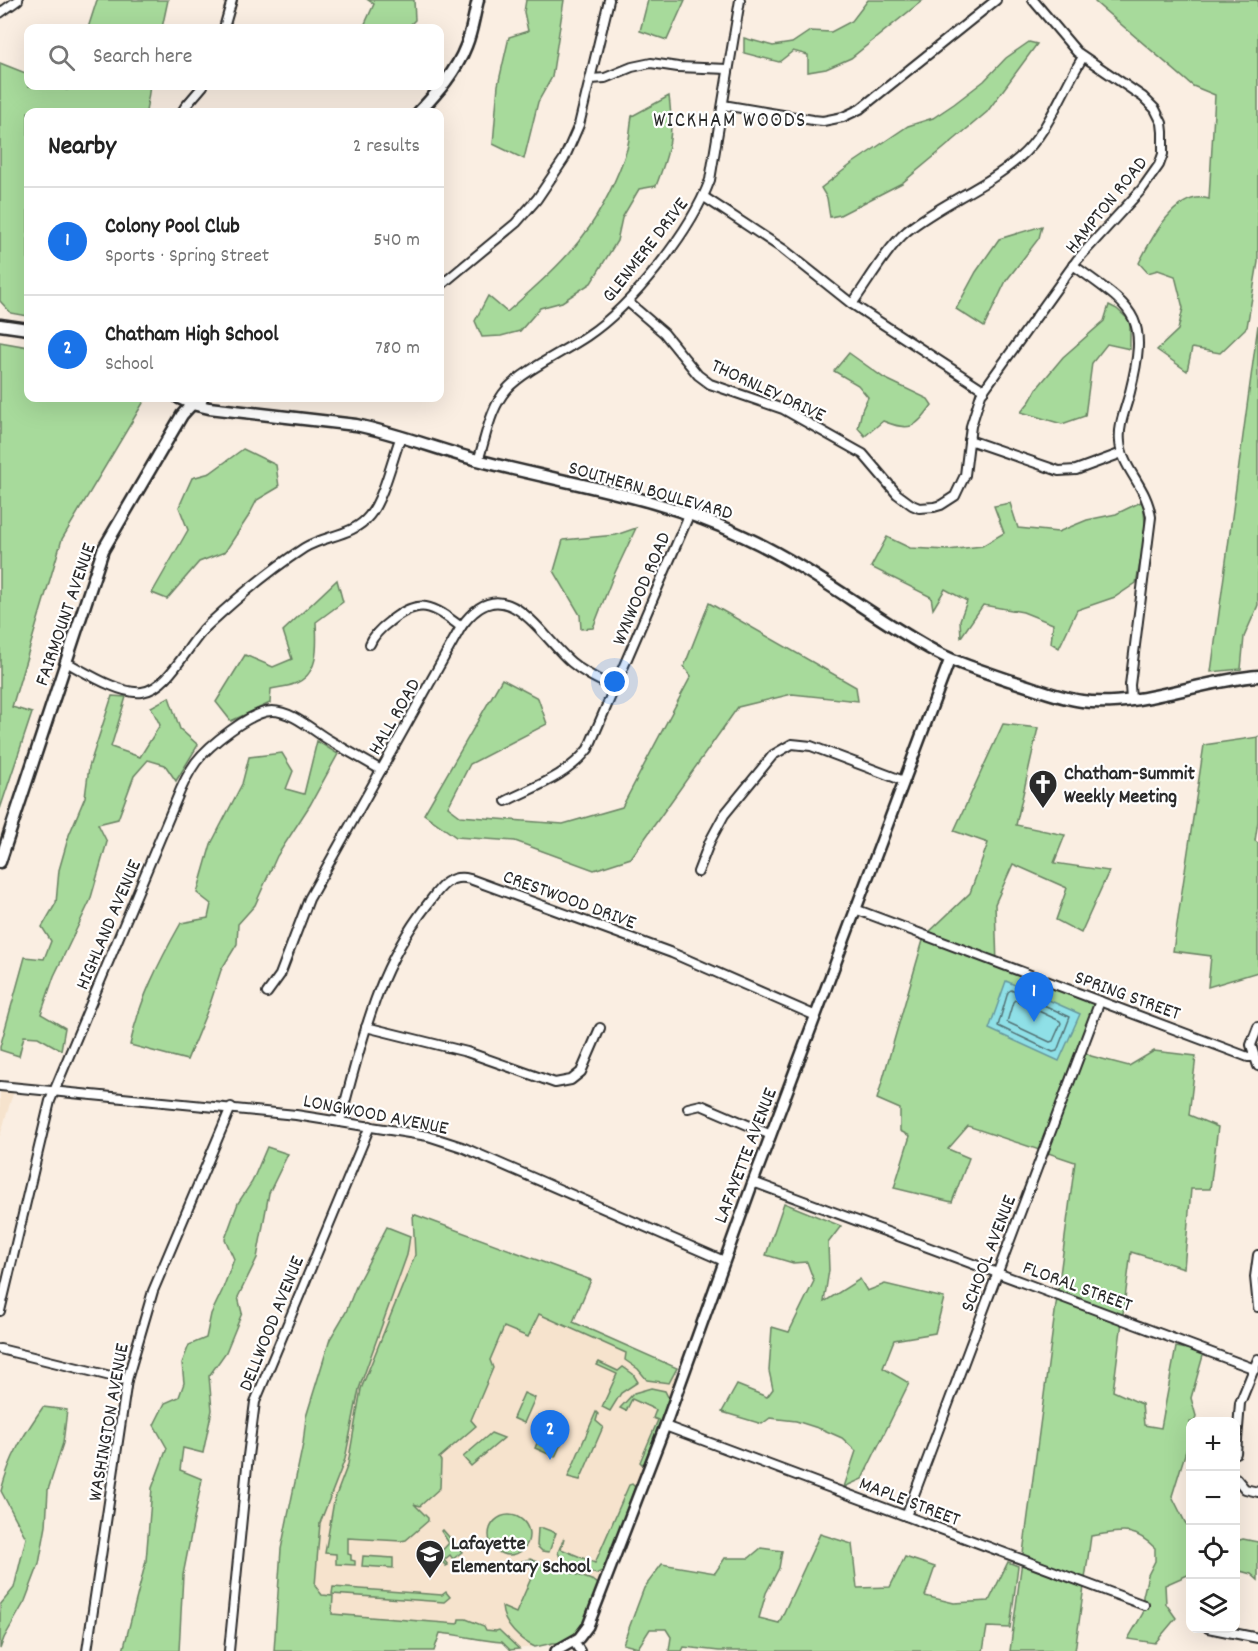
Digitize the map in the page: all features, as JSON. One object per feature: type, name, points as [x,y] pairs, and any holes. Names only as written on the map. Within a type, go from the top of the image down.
[{"type":"main road","points":[[444,83],[467,44],[478,0]]},
{"type":"main road","points":[[422,108],[438,90]]},
{"type":"main road","points":[[0,316],[12,326]]},
{"type":"main road","points":[[0,325],[24,328]]},
{"type":"main road","points":[[0,330],[12,326]]},
{"type":"main road","name":"FAIRMOUNT AVENUE","points":[[0,862],[103,550],[164,444],[192,402]]},
{"type":"main road","name":"SOUTHERN BOULEVARD","points":[[200,402],[224,410],[356,425],[401,436],[478,461],[626,496],[722,526],[771,549],[916,641],[950,659],[1073,700],[1103,703],[1258,676]]},
{"type":"street","points":[[0,13],[18,0]]},
{"type":"street","points":[[225,24],[232,0]]},
{"type":"street","points":[[444,283],[505,233],[537,199],[564,159],[577,133],[609,0]]},
{"type":"street","name":"GLENMERE DRIVE","points":[[478,461],[492,416],[508,388],[590,335],[628,302],[693,217],[710,180],[740,0]]},
{"type":"street","points":[[723,105],[813,120],[843,117],[868,103],[996,0]]},
{"type":"street","name":"HAMPTON ROAD","points":[[1033,0],[1067,42],[1083,57],[1149,103],[1162,123],[1163,154],[1154,173],[1073,265],[1123,302],[1134,317],[1137,327],[1138,345],[1120,435],[1122,453]]},
{"type":"street","points":[[852,304],[906,231],[1020,158],[1041,132],[1083,57]]},
{"type":"street","points":[[591,79],[605,78],[632,66],[651,63],[678,67],[728,69]]},
{"type":"street","points":[[185,108],[200,90]]},
{"type":"street","points":[[704,197],[783,249],[852,304],[984,390]]},
{"type":"street","name":"THORNLEY DRIVE","points":[[628,302],[664,333],[703,379],[717,387],[783,409],[863,454],[897,494],[912,505],[919,508],[934,507],[955,496],[965,475],[976,405],[984,390],[1073,265]]},
{"type":"street","points":[[66,662],[130,692],[142,692],[156,687],[168,676],[206,627],[274,571],[305,548],[353,529],[364,522],[375,507],[401,436]]},
{"type":"street","points":[[969,440],[1059,471],[1076,470],[1122,453],[1145,493],[1151,517],[1130,685],[1131,699]]},
{"type":"street","name":"WYNWOOD ROAD","points":[[506,801],[575,764],[592,741],[689,515]]},
{"type":"street","name":"HALL ROAD","points":[[267,993],[280,975],[309,899],[461,627],[477,610],[489,604],[501,603],[516,606],[528,615],[572,663],[590,676],[615,688]]},
{"type":"street","points":[[370,644],[375,634],[402,612],[418,606],[435,610],[461,627]]},
{"type":"street","name":"LAFAYETTE AVENUE","points":[[556,1651],[574,1642],[588,1626],[665,1426],[753,1182],[950,659]]},
{"type":"street","name":"HIGHLAND AVENUE","points":[[0,1311],[50,1101],[186,776],[198,759],[215,743],[247,719],[272,711],[295,719],[381,770]]},
{"type":"street","points":[[698,872],[710,841],[724,815],[772,755],[792,744],[811,746],[904,781]]},
{"type":"street","name":"CRESTWOOD DRIVE","points":[[340,1121],[372,1006],[383,976],[410,929],[442,885],[452,878],[470,879],[672,953],[816,1017]]},
{"type":"street","name":"SPRING STREET","points":[[855,909],[1248,1057],[1254,1057]]},
{"type":"street","name":"SCHOOL AVENUE","points":[[906,1516],[1100,1001]]},
{"type":"street","points":[[366,1027],[467,1052],[555,1083],[571,1080],[581,1072],[600,1028]]},
{"type":"street","points":[[1258,1027],[1252,1039],[1254,1057],[1258,1066]]},
{"type":"street","name":"LONGWOOD AVENUE","points":[[0,1086],[231,1107],[340,1121],[446,1141],[724,1261]]},
{"type":"street","points":[[688,1108],[701,1105],[771,1135]]},
{"type":"street","name":"WASHINGTON AVENUE","points":[[87,1651],[128,1380],[153,1291],[231,1107]]},
{"type":"street","name":"DELLWOOD AVENUE","points":[[229,1651],[255,1402],[370,1126]]},
{"type":"street","name":"FLORAL STREET","points":[[753,1182],[1256,1369]]},
{"type":"street","points":[[1258,1255],[1255,1277],[1258,1307]]},
{"type":"street","points":[[0,1349],[128,1380]]},
{"type":"street","points":[[1239,1417],[1240,1403],[1256,1369],[1258,1359]]},
{"type":"street","name":"MAPLE STREET","points":[[665,1426],[1144,1605]]},
{"type":"street","points":[[1240,1482],[1245,1488],[1258,1492]]},
{"type":"street","points":[[1230,1633],[1258,1638]]},
{"type":"street","points":[[574,1642],[580,1651]]},
{"type":"shaded area","points":[[0,1086],[15,1087],[0,1136]]},
{"type":"shaded area","points":[[418,1219],[591,1280],[571,1328],[677,1376],[586,1620],[564,1643],[510,1650],[502,1642],[453,1634],[322,1622],[314,1608],[320,1523],[345,1459],[359,1389]]},
{"type":"green space","points":[[97,0],[168,0],[163,24],[89,24]]},
{"type":"green space","points":[[368,0],[414,0],[415,20],[411,24],[365,24],[374,4]]},
{"type":"green space","points":[[526,0],[564,0],[552,77],[538,102],[524,159],[493,144],[498,85],[509,37],[528,31],[524,12]]},
{"type":"green space","points":[[648,0],[685,0],[667,40],[640,31]]},
{"type":"green space","points":[[868,0],[923,0],[851,58],[826,69],[808,72],[808,55],[793,51],[779,62],[744,53],[744,38],[773,46],[792,43],[810,31],[831,32],[852,21]]},
{"type":"green space","points":[[1096,0],[1258,0],[1258,262],[1247,327],[1220,353],[1192,348],[1187,371],[1157,350],[1178,330],[1183,308],[1175,276],[1158,270],[1148,273],[1139,263],[1150,241],[1166,218],[1186,201],[1197,198],[1209,199],[1215,95],[1193,86],[1095,2]]},
{"type":"green space","points":[[1029,42],[1037,44],[987,112],[902,183],[840,215],[830,217],[827,198],[821,188],[908,126],[933,118],[954,104],[984,81],[1006,58]]},
{"type":"green space","points":[[0,63],[24,72],[24,90],[149,90],[147,108],[24,108],[24,315],[11,313],[0,301]]},
{"type":"green space","points":[[669,96],[670,142],[656,186],[639,189],[622,218],[617,241],[591,283],[562,302],[540,308],[520,331],[501,336],[482,337],[475,321],[488,296],[507,312],[566,256],[590,227],[614,183],[627,149],[632,116]]},
{"type":"green space","points":[[1042,226],[1039,238],[1006,281],[984,327],[956,309],[976,272],[999,239]]},
{"type":"green space","points":[[1109,305],[1130,321],[1130,349],[1107,344],[1092,363],[1085,416],[1062,424],[1021,412],[1063,357],[1104,321]]},
{"type":"green space","points":[[1258,325],[1258,605],[1244,637],[1241,669],[1211,672]]},
{"type":"green space","points":[[0,342],[24,346],[24,402],[144,402],[62,539],[12,707],[32,713],[0,809]]},
{"type":"green space","points":[[849,353],[884,378],[928,399],[932,405],[912,426],[900,426],[883,421],[865,436],[858,428],[868,397],[858,385],[834,371]]},
{"type":"green space","points":[[243,449],[276,465],[279,487],[257,500],[225,552],[199,562],[167,599],[152,593],[188,530],[179,507],[192,478],[210,473]]},
{"type":"green space","points":[[1143,501],[1146,534],[1136,583],[1115,597],[1077,610],[1059,648],[1051,643],[1053,624],[1023,612],[983,605],[961,637],[960,620],[967,601],[945,589],[933,609],[931,597],[871,567],[887,537],[910,548],[948,550],[982,546],[1004,533],[994,506],[1010,503],[1018,528],[1058,532],[1087,520],[1116,514]]},
{"type":"green space","points":[[636,528],[612,579],[593,628],[581,629],[580,615],[554,571],[563,540],[616,535]]},
{"type":"green space","points":[[337,580],[343,602],[316,622],[315,658],[309,674],[294,684],[271,689],[270,703],[231,721],[216,702],[245,655],[273,667],[292,659],[283,631]]},
{"type":"green space","points":[[709,603],[856,687],[858,701],[792,694],[738,707],[631,858],[594,870],[515,841],[456,837],[424,814],[502,679],[538,698],[547,724],[470,764],[448,807],[460,816],[563,824],[622,807],[691,676],[684,667]]},
{"type":"green space","points":[[112,696],[126,697],[111,747],[140,757],[160,725],[151,707],[169,697],[180,729],[198,745],[176,781],[165,765],[148,760],[134,776],[118,819],[98,824],[107,842],[90,901],[54,976],[41,1014],[65,1028],[61,1050],[38,1037],[24,1036],[19,1056],[0,1050],[0,1047],[25,957],[44,959],[51,941],[42,927],[56,903],[59,870],[69,835],[85,797],[89,767]]},
{"type":"green space","points":[[1003,724],[1038,728],[1016,825],[1065,835],[1054,863],[1109,871],[1081,933],[1056,920],[1067,888],[1013,864],[995,904],[997,966],[1095,1002],[1080,1049],[1091,1056],[1129,1066],[1154,1051],[1196,1056],[1189,1115],[1218,1127],[1210,1189],[1191,1189],[1184,1268],[1131,1252],[1113,1391],[1142,1404],[1144,1425],[1161,1428],[1176,1347],[1204,1352],[1191,1398],[1196,1417],[1186,1417],[1186,1451],[1172,1496],[1186,1523],[1186,1576],[1165,1585],[1166,1604],[1176,1618],[1155,1643],[1128,1639],[1143,1613],[1143,1596],[1148,1575],[1155,1561],[1155,1548],[1139,1536],[1118,1532],[1091,1536],[1075,1651],[1010,1651],[1075,1162],[968,1126],[948,1149],[969,1158],[952,1202],[894,1188],[910,1136],[900,1131],[900,1109],[877,1099],[924,937],[970,893],[988,843],[954,831]]},
{"type":"green space","points":[[1258,737],[1258,821],[1255,841],[1258,843],[1258,972],[1208,987],[1211,956],[1173,951],[1204,745]]},
{"type":"green space","points":[[317,741],[338,754],[310,805],[277,856],[255,905],[238,924],[237,944],[221,970],[187,1060],[130,1045],[151,982],[181,923],[208,918],[211,904],[197,893],[211,844],[242,784],[249,757],[282,753],[293,771],[286,789],[304,794]]},
{"type":"green space","points":[[267,1147],[288,1154],[269,1193],[257,1258],[238,1297],[242,1313],[226,1352],[209,1376],[212,1410],[203,1453],[183,1448],[180,1470],[202,1479],[183,1575],[179,1651],[123,1651],[146,1561],[152,1488],[167,1448],[154,1425],[165,1403],[179,1397],[184,1383],[182,1363],[189,1345],[206,1338],[211,1314],[234,1259],[225,1239],[238,1203],[252,1182]]},
{"type":"green space","points":[[784,1203],[841,1226],[828,1243],[829,1270],[824,1302],[860,1279],[867,1291],[885,1284],[944,1298],[935,1333],[894,1340],[883,1368],[909,1383],[862,1479],[844,1487],[856,1451],[842,1438],[796,1421],[770,1418],[762,1424],[722,1412],[737,1385],[767,1397],[773,1389],[769,1371],[772,1327],[789,1332],[814,1281],[807,1262],[793,1263],[766,1255]]},
{"type":"green space","points":[[413,1214],[591,1280],[573,1322],[677,1368],[669,1383],[647,1380],[638,1369],[625,1360],[626,1353],[539,1314],[528,1337],[504,1327],[490,1360],[493,1368],[471,1420],[476,1426],[439,1458],[441,1461],[440,1488],[420,1506],[414,1504],[428,1518],[428,1521],[406,1540],[348,1538],[348,1554],[351,1555],[351,1560],[355,1561],[355,1565],[336,1564],[336,1554],[325,1553],[334,1501],[348,1464],[361,1389],[415,1255]]},
{"type":"green space","points":[[387,1227],[410,1236],[407,1255],[359,1389],[345,1459],[320,1523],[315,1586],[322,1595],[333,1596],[332,1614],[458,1624],[459,1619],[466,1619],[484,1626],[486,1630],[499,1630],[519,1649],[510,1650],[502,1642],[440,1633],[434,1651],[274,1651],[281,1549],[303,1444],[306,1417],[330,1339],[346,1312],[357,1284]]},
{"type":"green space","points":[[599,1362],[618,1371],[623,1367],[633,1374],[638,1382],[621,1393],[610,1411],[602,1407],[617,1374],[597,1365]]},
{"type":"green space","points":[[651,1388],[665,1391],[669,1399],[642,1464],[640,1462],[658,1420],[653,1418],[656,1410],[632,1399],[626,1411],[620,1408],[634,1393]]},
{"type":"green space","points":[[524,1393],[535,1398],[524,1423],[513,1418]]},
{"type":"green space","points":[[43,1407],[67,1410],[63,1443],[48,1490],[46,1526],[39,1564],[25,1601],[0,1649],[0,1605],[14,1588],[26,1538],[1,1491],[18,1447]]},
{"type":"green space","points":[[596,1412],[598,1414],[596,1421],[603,1427],[580,1480],[568,1477]]},
{"type":"green space","points":[[542,1431],[563,1440],[555,1457],[535,1448]]},
{"type":"green space","points":[[491,1433],[504,1438],[471,1466],[463,1457]]},
{"type":"green space","points":[[632,1484],[635,1487],[604,1570],[596,1574],[561,1560],[558,1552],[564,1538],[561,1549],[595,1563],[629,1485]]},
{"type":"green space","points":[[509,1515],[523,1521],[529,1535],[523,1549],[509,1555],[495,1549],[489,1535],[495,1521]]},
{"type":"green space","points":[[538,1528],[556,1533],[549,1552],[542,1551],[537,1546]]},
{"type":"green space","points":[[443,1530],[462,1552],[453,1559],[450,1555],[444,1560],[448,1565],[446,1566],[437,1556],[449,1543],[441,1531]]},
{"type":"green space","points":[[820,1534],[852,1544],[857,1588],[890,1587],[905,1557],[935,1567],[925,1596],[954,1603],[989,1601],[1008,1562],[1018,1566],[1010,1628],[987,1627],[983,1651],[719,1651],[684,1647],[682,1651],[669,1651],[671,1637],[666,1629],[650,1629],[638,1648],[623,1644],[644,1588],[662,1564],[715,1573],[725,1558],[749,1558],[761,1548],[782,1551],[779,1568],[766,1593],[759,1618],[779,1623]]},
{"type":"green space","points":[[1240,1540],[1258,1542],[1258,1580],[1251,1574],[1240,1571]]},
{"type":"green space","points":[[363,1556],[393,1558],[393,1568],[362,1566]]},
{"type":"green space","points":[[530,1559],[598,1584],[584,1625],[579,1633],[564,1643],[535,1647],[524,1641],[509,1626],[503,1614],[502,1607],[516,1613],[535,1569],[528,1566],[508,1570],[508,1565]]},
{"type":"green space","points":[[333,1587],[442,1595],[446,1592],[450,1597],[444,1602],[332,1594]]},
{"type":"water","points":[[1006,981],[1080,1014],[1059,1061],[989,1029]]},
{"type":"place","name":"Chatham-Summit Weekly Meeting","points":[[1043,810]]},
{"type":"place","name":"Colony Pool Club","points":[[1034,1022]]},
{"type":"place","name":"Chatham High School","points":[[550,1460]]},
{"type":"place","name":"Lafayette Elementary School","points":[[430,1580]]},
{"type":"district","name":"WICKHAM WOODS","points":[[730,119]]}]
